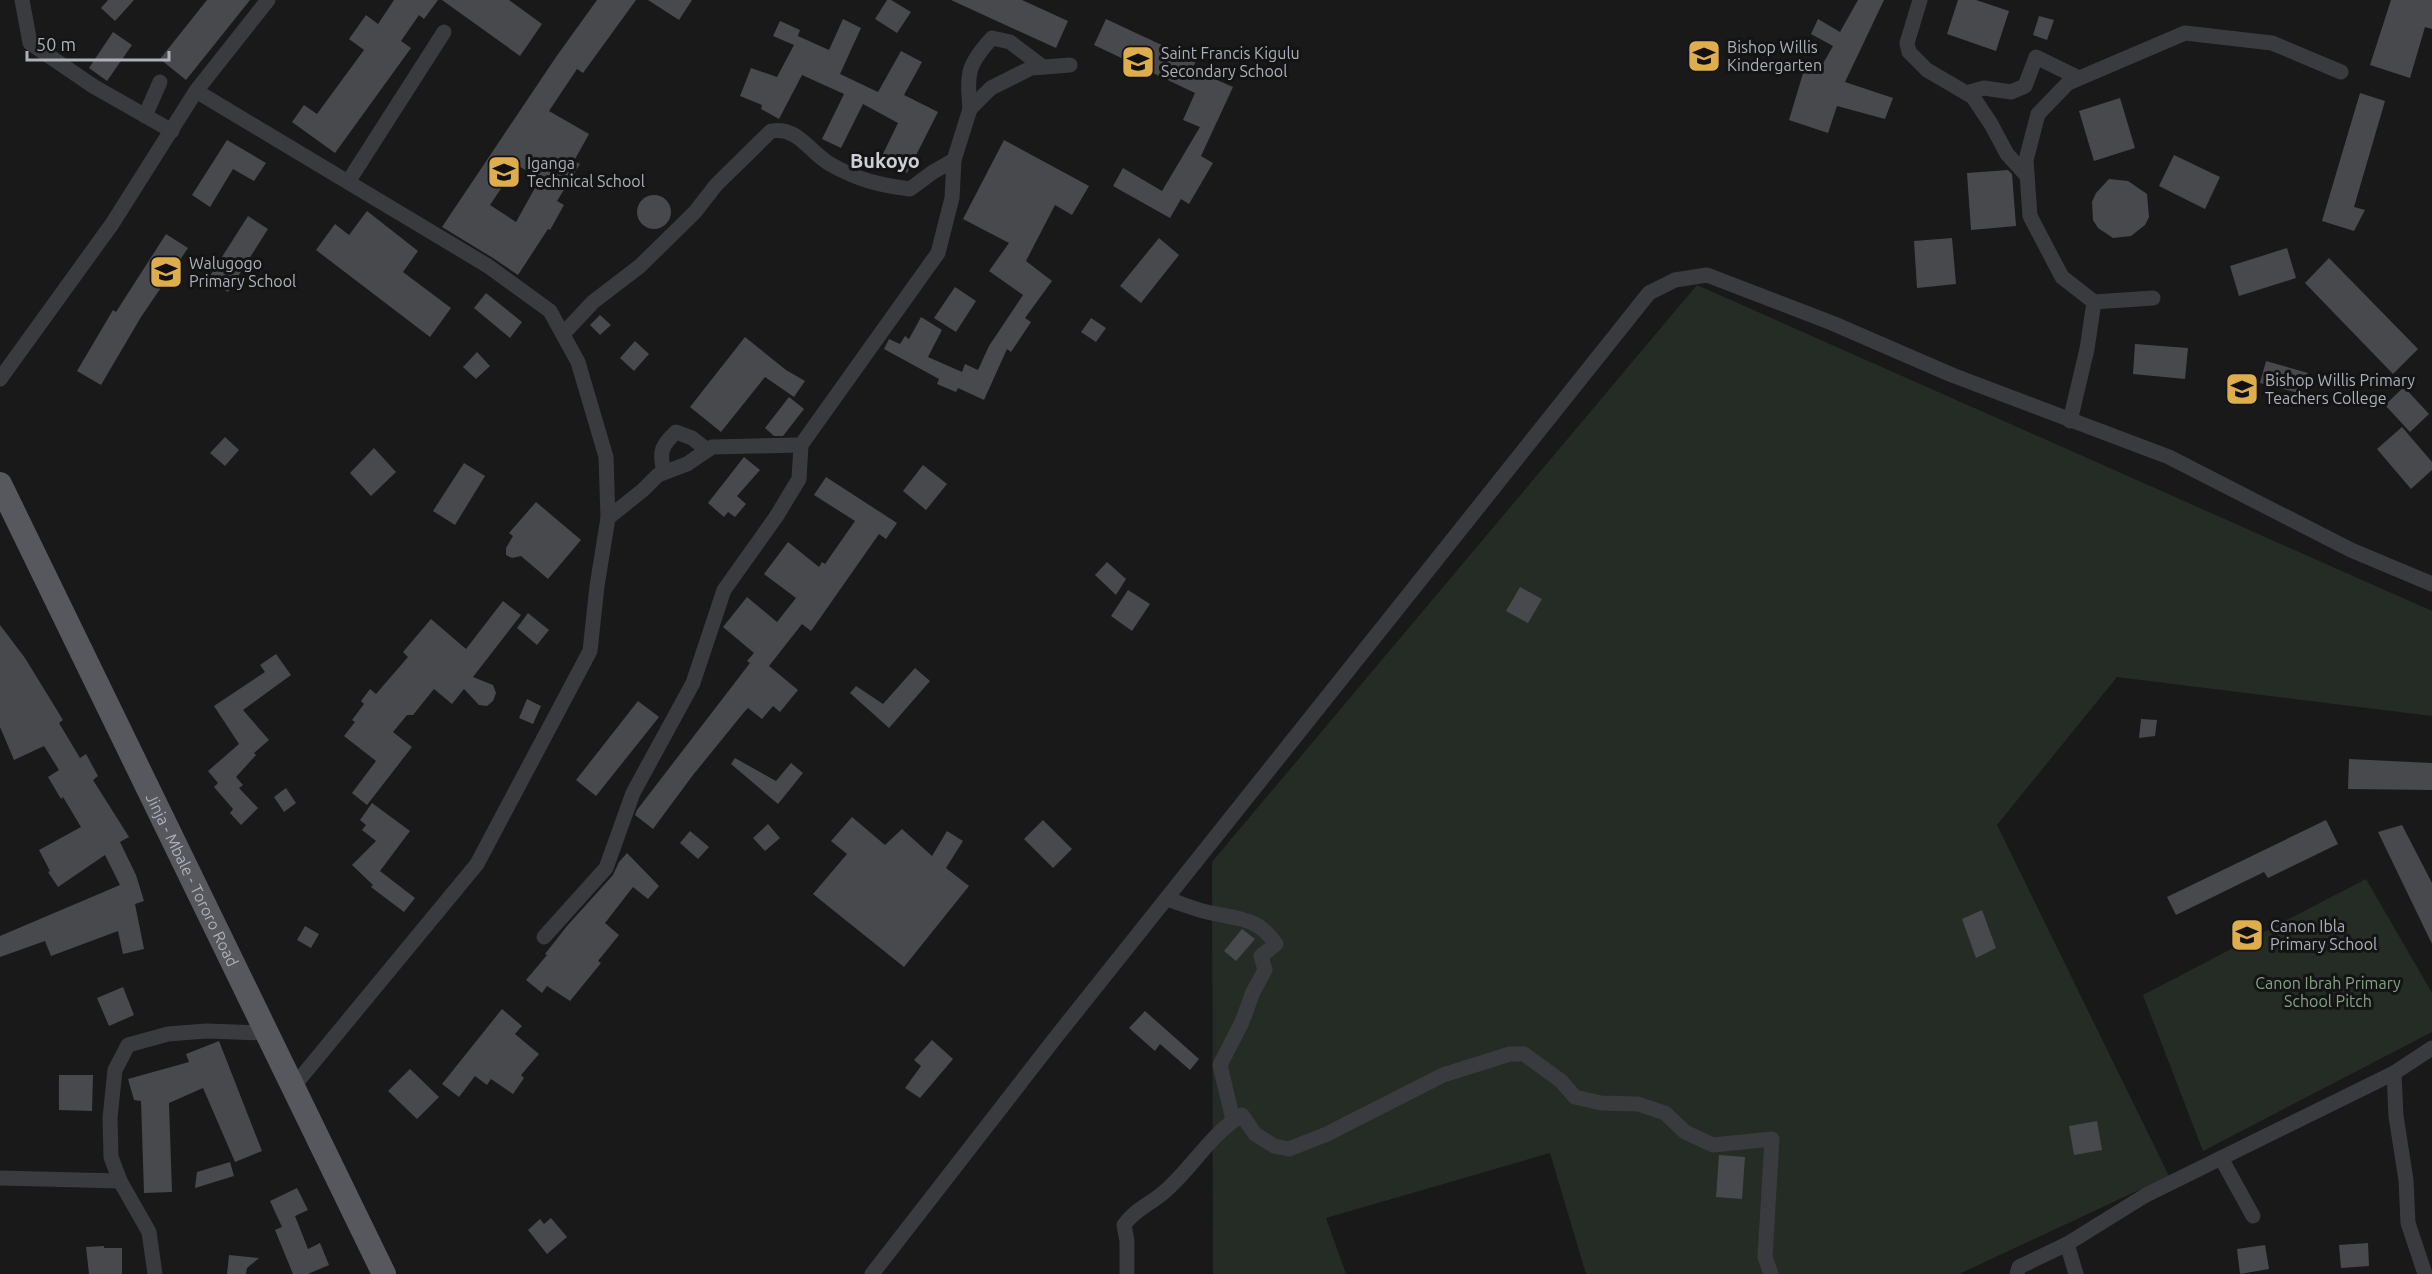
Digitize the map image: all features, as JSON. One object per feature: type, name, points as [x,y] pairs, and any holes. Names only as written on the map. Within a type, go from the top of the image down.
[{"type":"main road","name":"Jinja - Mbale - Tororo Road","points":[[0,484],[384,1274]]},
{"type":"street","points":[[22,0],[30,43],[93,86],[172,131]]},
{"type":"street","points":[[0,379],[112,224],[196,91],[268,0]]},
{"type":"street","points":[[1920,0],[1907,43],[1909,52],[1927,70],[1973,97],[2007,154],[2027,176]]},
{"type":"street","points":[[348,182],[444,32]]},
{"type":"street","points":[[2153,298],[2094,302],[2062,277],[2030,216],[2026,160],[2038,114],[2068,83],[2185,33],[2272,43],[2342,72]]},
{"type":"street","points":[[544,937],[606,868],[633,793],[693,683],[723,590],[776,517],[799,479],[801,445],[939,253],[952,198],[954,160],[970,109],[968,83],[971,64],[992,38],[1010,42],[1043,67]]},
{"type":"street","points":[[1966,93],[1984,88],[2011,92],[2025,86],[2036,57],[2079,78]]},
{"type":"street","points":[[970,109],[991,88],[1030,68],[1070,65]]},
{"type":"street","points":[[145,116],[160,82]]},
{"type":"street","points":[[196,91],[488,266],[550,311],[578,362],[606,457],[608,518],[590,651],[477,864],[293,1087]]},
{"type":"street","points":[[563,334],[593,302],[648,258],[695,212],[716,185],[771,131],[782,129],[798,136],[829,163],[874,184],[910,189],[954,160]]},
{"type":"street","points":[[872,1274],[1649,293],[1675,280],[1707,275],[1832,323],[1952,375],[2169,457],[2351,550],[2432,584]]},
{"type":"street","points":[[2070,421],[2094,302]]},
{"type":"street","points":[[664,472],[661,459],[664,444],[676,432],[692,438],[707,450]]},
{"type":"street","points":[[608,518],[658,475],[687,464],[712,447],[801,445]]},
{"type":"street","points":[[1167,899],[1256,924],[1268,932],[1276,944],[1261,956],[1265,970],[1220,1065],[1233,1120]]},
{"type":"street","points":[[155,1274],[149,1232],[120,1181],[111,1157],[110,1118],[115,1070],[128,1045],[168,1034],[267,1033]]},
{"type":"street","points":[[2017,1274],[2019,1268],[2067,1244],[2146,1195],[2394,1073],[2432,1048]]},
{"type":"street","points":[[1126,1274],[1127,1241],[1124,1225],[1128,1218],[1164,1192],[1233,1120],[1242,1115],[1255,1134],[1274,1146],[1289,1149],[1327,1134],[1443,1075],[1510,1054],[1524,1054],[1561,1081],[1575,1097],[1601,1103],[1638,1104],[1665,1113],[1685,1132],[1713,1145],[1772,1139],[1765,1257],[1771,1274]]},
{"type":"street","points":[[2394,1073],[2396,1116],[2406,1180],[2408,1223],[2426,1274]]},
{"type":"street","points":[[2221,1158],[2253,1216]]},
{"type":"street","points":[[0,1178],[120,1181]]},
{"type":"street","points":[[2067,1244],[2076,1274]]},
{"type":"green space","points":[[1697,285],[2432,611],[2432,716],[2117,677],[1997,825],[2169,1176],[1959,1274],[1586,1274],[1550,1153],[1326,1218],[1346,1274],[1213,1274],[1212,862]]},
{"type":"green space","name":"Canon Ibrah Primary School Pitch","points":[[2366,879],[2432,993],[2432,1032],[2203,1151],[2143,995]]},
{"type":"building","points":[[108,0],[134,0],[115,21],[101,8]]},
{"type":"building","points":[[207,0],[250,0],[186,80],[160,59]]},
{"type":"building","points":[[394,0],[438,0],[424,19],[419,15],[401,41],[411,48],[335,153],[292,122],[304,105],[317,114],[364,50],[349,39],[366,15],[378,24]]},
{"type":"building","points":[[442,0],[509,0],[542,24],[520,56]]},
{"type":"building","points":[[597,0],[636,0],[583,73],[577,69],[549,111],[589,134],[574,161],[580,164],[557,201],[564,205],[550,230],[548,229],[518,275],[442,227]],"holes":[[[517,165],[540,179],[516,222],[490,205]]]},
{"type":"building","points":[[648,0],[692,0],[679,20]]},
{"type":"building","points":[[887,0],[911,12],[897,33],[875,19]]},
{"type":"building","points":[[951,0],[1022,0],[1068,21],[1056,48]]},
{"type":"building","points":[[1858,0],[1884,0],[1845,82],[1893,98],[1885,119],[1837,106],[1828,133],[1789,120],[1804,70],[1817,74],[1833,46],[1811,34],[1818,19],[1840,32]]},
{"type":"building","points":[[1958,0],[1976,0],[2009,11],[1996,51],[1947,34]]},
{"type":"building","points":[[2391,0],[2432,0],[2432,29],[2425,27],[2410,78],[2370,65]]},
{"type":"building","points":[[2039,16],[2054,20],[2047,40],[2033,35]]},
{"type":"building","points":[[843,19],[861,28],[840,74],[878,92],[901,51],[922,62],[904,95],[938,112],[907,173],[880,160],[898,123],[863,104],[841,148],[822,139],[844,94],[802,75],[779,119],[761,109],[762,105],[740,96],[751,68],[777,77],[794,45],[773,36],[780,21],[800,30],[797,38],[798,36],[829,50]]},
{"type":"building","points":[[1106,19],[1196,61],[1192,69],[1233,87],[1201,156],[1213,163],[1189,204],[1181,199],[1170,218],[1113,186],[1123,168],[1162,191],[1200,127],[1183,120],[1195,93],[1094,45]]},
{"type":"building","points":[[113,32],[132,45],[107,81],[89,68]]},
{"type":"building","points":[[2360,93],[2385,101],[2354,207],[2365,210],[2354,231],[2322,221]]},
{"type":"building","points":[[2120,98],[2135,148],[2094,161],[2079,111]]},
{"type":"building","points":[[227,140],[266,163],[254,181],[233,169],[210,207],[192,195]]},
{"type":"building","points":[[1004,140],[1089,186],[1072,215],[1055,205],[1026,261],[1052,281],[1025,318],[1031,322],[1011,352],[1007,349],[984,400],[958,388],[956,392],[937,384],[939,379],[884,349],[889,339],[900,344],[905,336],[909,339],[921,317],[942,330],[928,357],[962,372],[965,364],[978,370],[989,346],[1023,295],[989,271],[1009,243],[963,219]]},
{"type":"building","points":[[2174,155],[2220,177],[2205,209],[2159,186]]},
{"type":"building","points":[[2008,170],[2012,174],[2016,226],[1971,230],[1967,173]]},
{"type":"building","points":[[2109,179],[2128,181],[2147,194],[2149,217],[2145,225],[2131,236],[2113,238],[2098,228],[2093,220],[2092,202],[2096,193]]},
{"type":"building","points":[[654,195],[666,200],[671,212],[666,224],[654,229],[642,224],[637,212],[642,200]]},
{"type":"building","points":[[367,211],[418,251],[403,272],[451,308],[430,337],[316,250],[335,224],[349,235]]},
{"type":"building","points":[[248,216],[268,229],[228,292],[208,279]]},
{"type":"building","points":[[166,234],[188,248],[141,317],[101,385],[77,371],[113,310],[116,312]]},
{"type":"building","points":[[1159,238],[1179,255],[1141,303],[1120,286]]},
{"type":"building","points":[[1952,238],[1956,284],[1917,288],[1914,241]]},
{"type":"building","points":[[2287,248],[2296,278],[2239,296],[2230,266]]},
{"type":"building","points":[[2329,258],[2418,349],[2393,374],[2305,283]]},
{"type":"building","points":[[955,287],[976,301],[956,332],[934,318]]},
{"type":"building","points":[[486,293],[522,322],[510,338],[474,308]]},
{"type":"building","points":[[600,315],[611,325],[600,335],[590,325]]},
{"type":"building","points":[[1091,318],[1106,328],[1096,342],[1081,332]]},
{"type":"building","points":[[745,337],[786,370],[805,381],[794,397],[765,377],[721,432],[690,407]]},
{"type":"building","points":[[635,341],[649,354],[634,371],[620,358]]},
{"type":"building","points":[[2135,344],[2188,348],[2185,379],[2133,374]]},
{"type":"building","points":[[477,352],[490,366],[476,379],[463,367]]},
{"type":"building","points":[[2266,361],[2308,373],[2302,394],[2260,383]]},
{"type":"building","points":[[2404,387],[2429,414],[2410,432],[2385,405]]},
{"type":"building","points":[[789,397],[804,409],[783,436],[774,436],[765,428]]},
{"type":"building","points":[[2402,427],[2432,462],[2432,470],[2411,489],[2377,449]]},
{"type":"building","points":[[225,437],[239,450],[225,466],[210,453]]},
{"type":"building","points":[[374,448],[396,472],[371,496],[350,473]]},
{"type":"building","points":[[744,457],[760,470],[737,496],[746,504],[735,517],[728,512],[724,517],[708,503]]},
{"type":"building","points":[[464,463],[485,476],[455,525],[433,511]]},
{"type":"building","points":[[923,465],[947,484],[926,510],[903,491]]},
{"type":"building","points":[[826,477],[897,523],[886,539],[879,534],[811,631],[802,624],[769,666],[798,690],[780,712],[773,706],[762,719],[748,708],[693,775],[653,829],[635,815],[637,810],[750,663],[747,661],[754,653],[723,627],[747,597],[777,622],[796,598],[764,574],[788,542],[819,567],[822,562],[825,564],[855,521],[814,495]]},
{"type":"building","points":[[536,502],[581,540],[548,579],[521,556],[512,558],[506,555],[506,548],[513,536],[509,533]]},
{"type":"building","points":[[1107,562],[1126,579],[1116,595],[1095,575]]},
{"type":"building","points":[[1520,587],[1542,599],[1528,623],[1506,611]]},
{"type":"building","points":[[1128,590],[1150,604],[1132,631],[1111,616]]},
{"type":"building","points":[[503,601],[521,615],[473,677],[493,685],[496,693],[493,701],[487,706],[479,705],[464,689],[452,704],[434,689],[413,715],[407,715],[393,732],[412,747],[367,805],[352,793],[376,761],[344,736],[355,722],[352,720],[364,704],[361,701],[370,689],[376,694],[408,657],[403,652],[431,619],[466,649]]},
{"type":"building","points":[[528,613],[549,630],[537,645],[517,628]]},
{"type":"building","points":[[0,625],[25,658],[63,720],[59,723],[80,758],[86,754],[98,776],[93,780],[129,837],[120,842],[136,875],[144,901],[135,904],[144,949],[123,954],[118,931],[51,956],[45,941],[0,957],[0,936],[120,885],[105,855],[58,887],[48,872],[50,871],[39,850],[81,827],[48,777],[59,770],[44,746],[14,760],[0,727]]},
{"type":"building","points":[[276,654],[291,675],[243,710],[269,740],[254,753],[256,755],[236,777],[243,785],[239,788],[258,808],[241,825],[230,813],[233,809],[214,787],[218,783],[208,771],[239,744],[214,706],[265,672],[260,665]]},
{"type":"building","points":[[915,668],[930,681],[889,728],[850,693],[856,686],[883,704]]},
{"type":"building","points":[[527,699],[541,706],[533,724],[519,718]]},
{"type":"building","points":[[638,701],[659,717],[596,796],[576,780]]},
{"type":"building","points":[[2141,719],[2157,720],[2155,736],[2139,738]]},
{"type":"building","points":[[735,758],[776,781],[791,763],[803,773],[778,804],[731,764]]},
{"type":"building","points":[[2349,759],[2432,763],[2432,790],[2348,789]]},
{"type":"building","points":[[286,788],[296,803],[284,812],[274,797]]},
{"type":"building","points":[[372,803],[410,831],[380,871],[415,898],[404,912],[371,887],[373,885],[352,865],[376,841],[362,830],[366,825],[360,820]]},
{"type":"building","points":[[852,817],[885,845],[902,829],[932,856],[947,831],[963,841],[946,868],[969,886],[904,967],[813,894],[847,854],[831,841]]},
{"type":"building","points":[[1043,820],[1072,849],[1053,868],[1024,839]]},
{"type":"building","points":[[2326,820],[2338,844],[2268,878],[2264,872],[2176,915],[2167,897]]},
{"type":"building","points":[[768,824],[780,838],[765,851],[753,838]]},
{"type":"building","points":[[2402,825],[2432,883],[2432,944],[2378,832]]},
{"type":"building","points":[[690,831],[709,847],[698,859],[680,843]]},
{"type":"building","points":[[627,853],[659,886],[648,899],[633,887],[605,923],[619,935],[598,961],[601,963],[570,1001],[547,986],[542,993],[526,980],[567,926],[613,875],[619,862]]},
{"type":"building","points":[[1982,910],[1996,948],[1976,958],[1962,919]]},
{"type":"building","points":[[305,926],[319,934],[311,948],[297,940]]},
{"type":"building","points":[[1242,929],[1255,939],[1236,961],[1224,951]]},
{"type":"building","points":[[123,987],[134,1015],[109,1026],[97,998]]},
{"type":"building","points":[[502,1009],[522,1026],[515,1034],[539,1054],[521,1075],[524,1078],[513,1094],[491,1079],[487,1085],[475,1076],[459,1097],[442,1084]]},
{"type":"building","points":[[1145,1011],[1199,1059],[1190,1070],[1160,1044],[1155,1051],[1129,1028]]},
{"type":"building","points":[[932,1040],[953,1059],[920,1098],[905,1088],[921,1066],[914,1060]]},
{"type":"building","points":[[219,1041],[262,1151],[235,1162],[203,1088],[169,1103],[172,1192],[144,1193],[141,1101],[134,1100],[128,1079],[189,1062],[186,1054]]},
{"type":"building","points":[[410,1069],[439,1097],[417,1119],[388,1091]]},
{"type":"building","points":[[59,1075],[93,1075],[92,1111],[59,1110]]},
{"type":"building","points":[[2097,1121],[2102,1150],[2074,1155],[2069,1126]]},
{"type":"building","points":[[1719,1155],[1745,1157],[1742,1199],[1716,1197]]},
{"type":"building","points":[[230,1162],[234,1176],[195,1188],[197,1172]]},
{"type":"building","points":[[297,1188],[308,1210],[295,1216],[308,1249],[320,1243],[329,1265],[308,1274],[293,1274],[275,1230],[282,1227],[270,1201]]},
{"type":"building","points":[[551,1218],[567,1237],[547,1254],[528,1230],[540,1219],[544,1224]]},
{"type":"building","points":[[2368,1243],[2369,1266],[2341,1268],[2339,1245]]},
{"type":"building","points":[[2265,1245],[2269,1269],[2240,1274],[2237,1249]]},
{"type":"building","points":[[104,1246],[104,1248],[122,1248],[122,1274],[89,1274],[86,1247]]},
{"type":"building","points":[[229,1255],[259,1258],[247,1268],[246,1274],[227,1274]]},
{"type":"place","name":"Bishop Willis Kindergarten","points":[[1704,56]]},
{"type":"place","name":"Saint Francis Kigulu Secondary School","points":[[1138,62]]},
{"type":"place","name":"Iganga Technical School","points":[[504,172]]},
{"type":"place","name":"Walugogo Primary School","points":[[166,272]]},
{"type":"place","name":"Bishop Willis Primary Teachers College","points":[[2242,389]]},
{"type":"place","name":"Canon Ibla Primary School","points":[[2247,935]]},
{"type":"district","name":"Bukoyo","points":[[885,161]]}]
